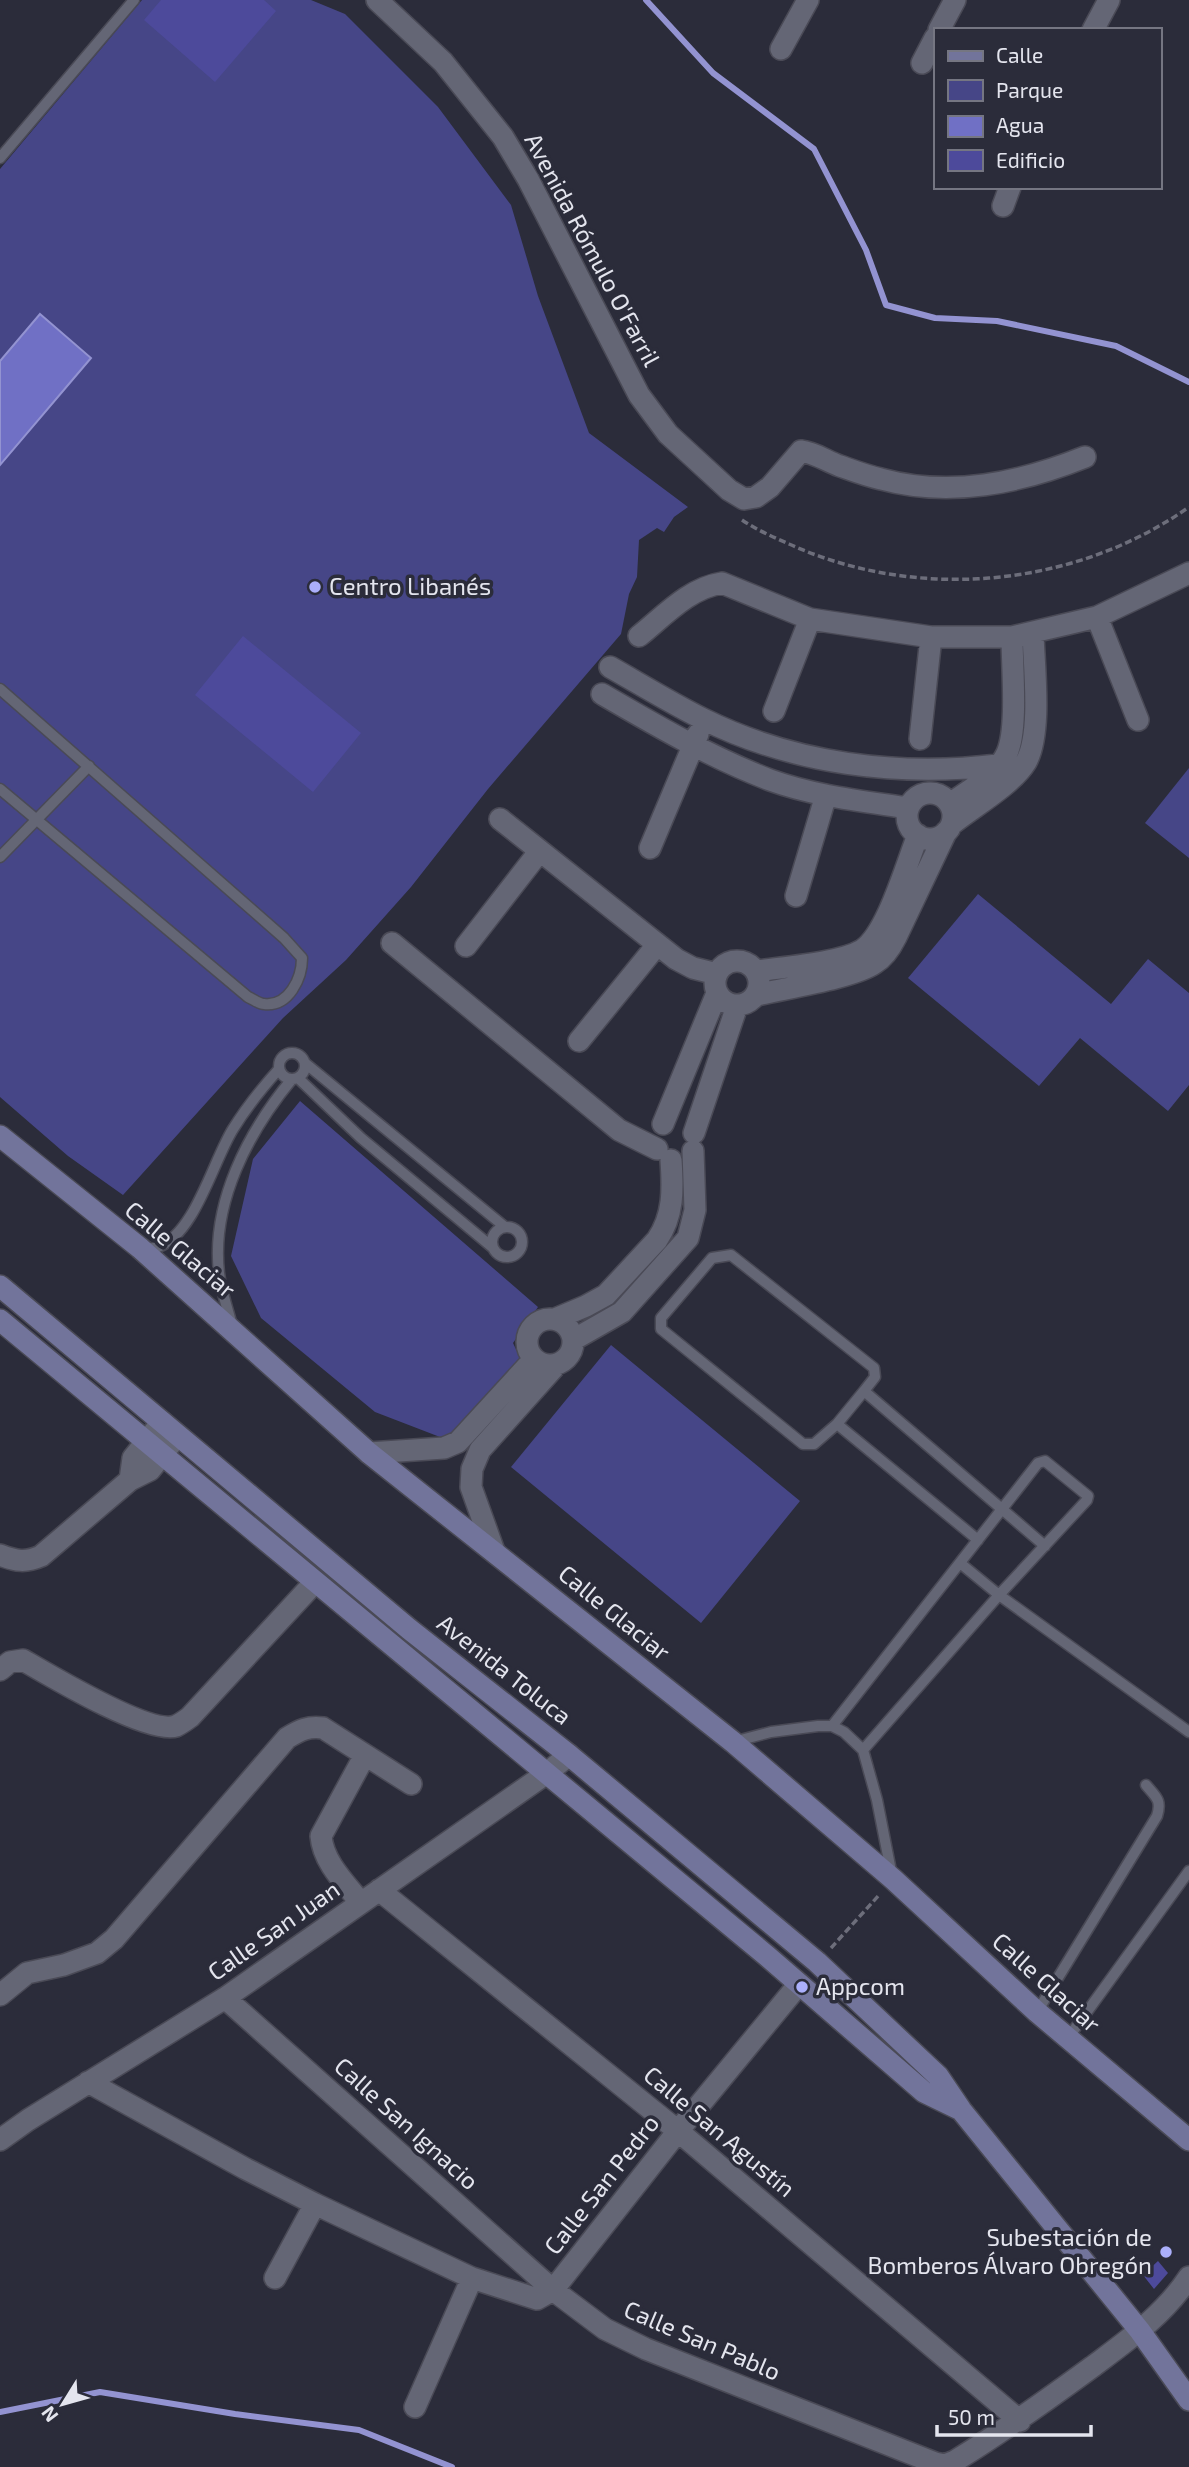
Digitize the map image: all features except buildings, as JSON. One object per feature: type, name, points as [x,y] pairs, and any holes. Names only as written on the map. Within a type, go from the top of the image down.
[{"type":"street","name":"Avenida Rómulo O'Farril","points":[[377,0],[443,62],[503,137],[528,179],[639,395],[668,434],[729,490],[744,499],[756,497],[770,487],[801,451],[812,452],[838,466],[880,479],[928,488],[976,487],[1003,482],[1052,470],[1085,457]]},
{"type":"street","points":[[781,49],[807,0]]},
{"type":"street","points":[[940,28],[955,0]]},
{"type":"street","points":[[1094,28],[1109,0]]},
{"type":"street","points":[[922,63],[934,39]]},
{"type":"street","points":[[639,636],[690,595],[709,585],[722,583],[810,619],[931,637],[1012,637],[1097,617],[1189,573]]},
{"type":"street","points":[[1097,617],[1138,720]]},
{"type":"street","points":[[774,711],[810,619]]},
{"type":"street","points":[[500,819],[676,959],[717,984],[725,1003],[737,1006],[748,1003],[757,995],[860,971],[876,963],[889,951],[949,820],[1013,777],[1026,762],[1035,737],[1033,634]]},
{"type":"street","points":[[919,739],[931,637]]},
{"type":"street","points":[[949,820],[942,796],[933,793],[922,794],[914,799],[908,808],[910,828],[927,839],[938,838],[949,820],[1007,753],[1012,733],[1012,637]]},
{"type":"street","points":[[610,667],[703,719],[752,739],[834,762],[935,771],[998,765]]},
{"type":"street","points":[[602,694],[694,747],[772,780],[826,795],[908,808]]},
{"type":"street","points":[[650,848],[694,747],[703,719]]},
{"type":"street","points":[[796,896],[826,795]]},
{"type":"street","points":[[757,971],[849,956],[863,949],[881,930],[918,835]]},
{"type":"street","points":[[466,946],[539,852]]},
{"type":"street","points":[[392,943],[619,1130],[679,1161],[693,1142],[737,1006]]},
{"type":"street","points":[[579,1041],[657,944]]},
{"type":"street","points":[[557,1364],[545,1365],[534,1359],[527,1349],[527,1337],[532,1326],[542,1320],[555,1319],[586,1307],[606,1295],[664,1230],[671,1210],[664,1155],[655,1140],[657,1131],[663,1124],[725,964],[736,960],[748,963],[757,971],[760,983],[757,995]]},
{"type":"street","points":[[573,1340],[622,1312],[688,1238],[695,1210],[693,1142],[689,1125],[672,1120],[663,1124]]},
{"type":"street","name":"Calle Glaciar","points":[[0,1136],[140,1248],[369,1453],[733,1742],[893,1879],[1037,2012],[1189,2140]]},
{"type":"street","name":"Avenida Toluca","points":[[0,1286],[428,1644],[569,1755],[817,1962],[938,2076],[961,2109],[1140,2331],[1189,2400]]},
{"type":"street","points":[[494,1551],[471,1488],[471,1469],[480,1450],[572,1350],[570,1331],[564,1323],[555,1319]]},
{"type":"street","name":"Avenida Toluca","points":[[0,1320],[799,1983],[924,2092],[961,2109]]},
{"type":"street","points":[[369,1453],[444,1448],[458,1442],[534,1359]]},
{"type":"street","points":[[0,1555],[29,1562],[41,1556],[130,1480],[150,1471],[155,1449],[169,1429]]},
{"type":"street","points":[[0,1670],[10,1662],[23,1660],[110,1709],[162,1726],[175,1727],[190,1717],[315,1582]]},
{"type":"street","points":[[0,1995],[27,1973],[64,1965],[97,1953],[114,1939],[287,1738],[310,1726],[323,1728],[411,1784]]},
{"type":"street","points":[[360,1903],[330,1863],[322,1846],[321,1836],[365,1755]]},
{"type":"street","name":"Calle San Juan","points":[[0,2140],[225,1998],[569,1755]]},
{"type":"street","name":"Calle San Agustín","points":[[379,1890],[678,2131],[1020,2421]]},
{"type":"street","name":"Calle San Pedro","points":[[553,2290],[799,1983]]},
{"type":"street","name":"Calle San Ignacio","points":[[225,1998],[553,2290]]},
{"type":"street","points":[[88,2082],[246,2169],[472,2278],[537,2299],[553,2290]]},
{"type":"street","points":[[275,2278],[315,2204]]},
{"type":"street","name":"Calle San Pablo","points":[[553,2290],[604,2329],[646,2349],[945,2465],[1020,2421],[1140,2331],[1175,2298],[1189,2277]]},
{"type":"street","points":[[415,2407],[472,2278]]},
{"type":"lane","points":[[0,158],[134,0]]},
{"type":"lane","points":[[0,689],[284,938],[302,958],[302,971],[297,985],[282,1001],[264,1004],[248,997],[0,789]]},
{"type":"lane","points":[[0,857],[89,766]]},
{"type":"lane","points":[[140,1248],[158,1247],[180,1231],[202,1195],[216,1160],[233,1129],[279,1069],[282,1058],[292,1053],[298,1054],[305,1063],[505,1227],[518,1231],[521,1237],[520,1251],[508,1258],[495,1253],[492,1247],[361,1138],[333,1111],[295,1079],[286,1078],[279,1069]]},
{"type":"lane","points":[[233,1329],[219,1273],[220,1224],[225,1201],[242,1155],[281,1092],[302,1074],[305,1063]]},
{"type":"lane","points":[[333,1111],[346,1097]]},
{"type":"lane","points":[[361,1138],[376,1122]]},
{"type":"lane","points":[[433,1198],[448,1181]]},
{"type":"lane","points":[[202,1195],[225,1201]]},
{"type":"lane","points":[[492,1247],[494,1234],[505,1227]]},
{"type":"lane","points":[[731,1255],[874,1368],[875,1377],[837,1424],[814,1444],[803,1444],[662,1329],[661,1318],[712,1258],[731,1255]]},
{"type":"lane","points":[[864,1391],[1045,1546]]},
{"type":"lane","points":[[837,1424],[978,1539]]},
{"type":"lane","points":[[832,1726],[1001,1509],[1042,1461],[1088,1496],[863,1750]]},
{"type":"lane","points":[[960,1563],[999,1595],[1189,1732]]},
{"type":"lane","points":[[733,1742],[771,1732],[832,1726],[844,1732],[863,1750],[877,1800],[893,1879]]},
{"type":"lane","points":[[1037,2012],[1157,1816],[1160,1806],[1158,1800],[1146,1785]]},
{"type":"lane","points":[[1068,2038],[1189,1871]]},
{"type":"path","points":[[734,514],[755,529],[815,556],[848,566],[914,578],[946,580],[1040,572],[1103,551],[1143,533],[1189,507]]},
{"type":"path","points":[[817,1962],[893,1879]]},
{"type":"green space","name":"Centro Libanés","points":[[142,0],[311,0],[345,14],[438,107],[511,205],[538,296],[589,433],[688,507],[674,517],[664,532],[657,528],[639,540],[637,577],[629,594],[621,634],[488,789],[411,887],[346,960],[283,1018],[123,1195],[68,1156],[0,1097],[0,169]]},
{"type":"green space","points":[[1189,768],[1189,858],[1145,823]]},
{"type":"green space","points":[[978,894],[1111,1004],[1148,959],[1189,993],[1189,1085],[1168,1111],[1080,1038],[1039,1086],[908,978]]},
{"type":"green space","points":[[300,1101],[538,1307],[513,1343],[520,1358],[457,1432],[440,1437],[375,1412],[261,1318],[231,1256],[253,1159]]},
{"type":"green space","points":[[611,1345],[800,1501],[701,1623],[511,1467]]},
{"type":"water","points":[[40,314],[91,358],[0,465],[0,361]]},
{"type":"waterway","points":[[646,0],[713,73],[814,149],[866,250],[886,305],[935,318],[997,321],[1116,346],[1189,382]]},
{"type":"waterway","points":[[0,2412],[100,2392],[235,2414],[359,2430],[452,2467]]},
{"type":"place","name":"Centro Libanés","points":[[315,587]]},
{"type":"place","name":"Appcom","points":[[802,1987]]},
{"type":"place","name":"Subestación de Bomberos Álvaro Obregón","points":[[1166,2252]]}]
